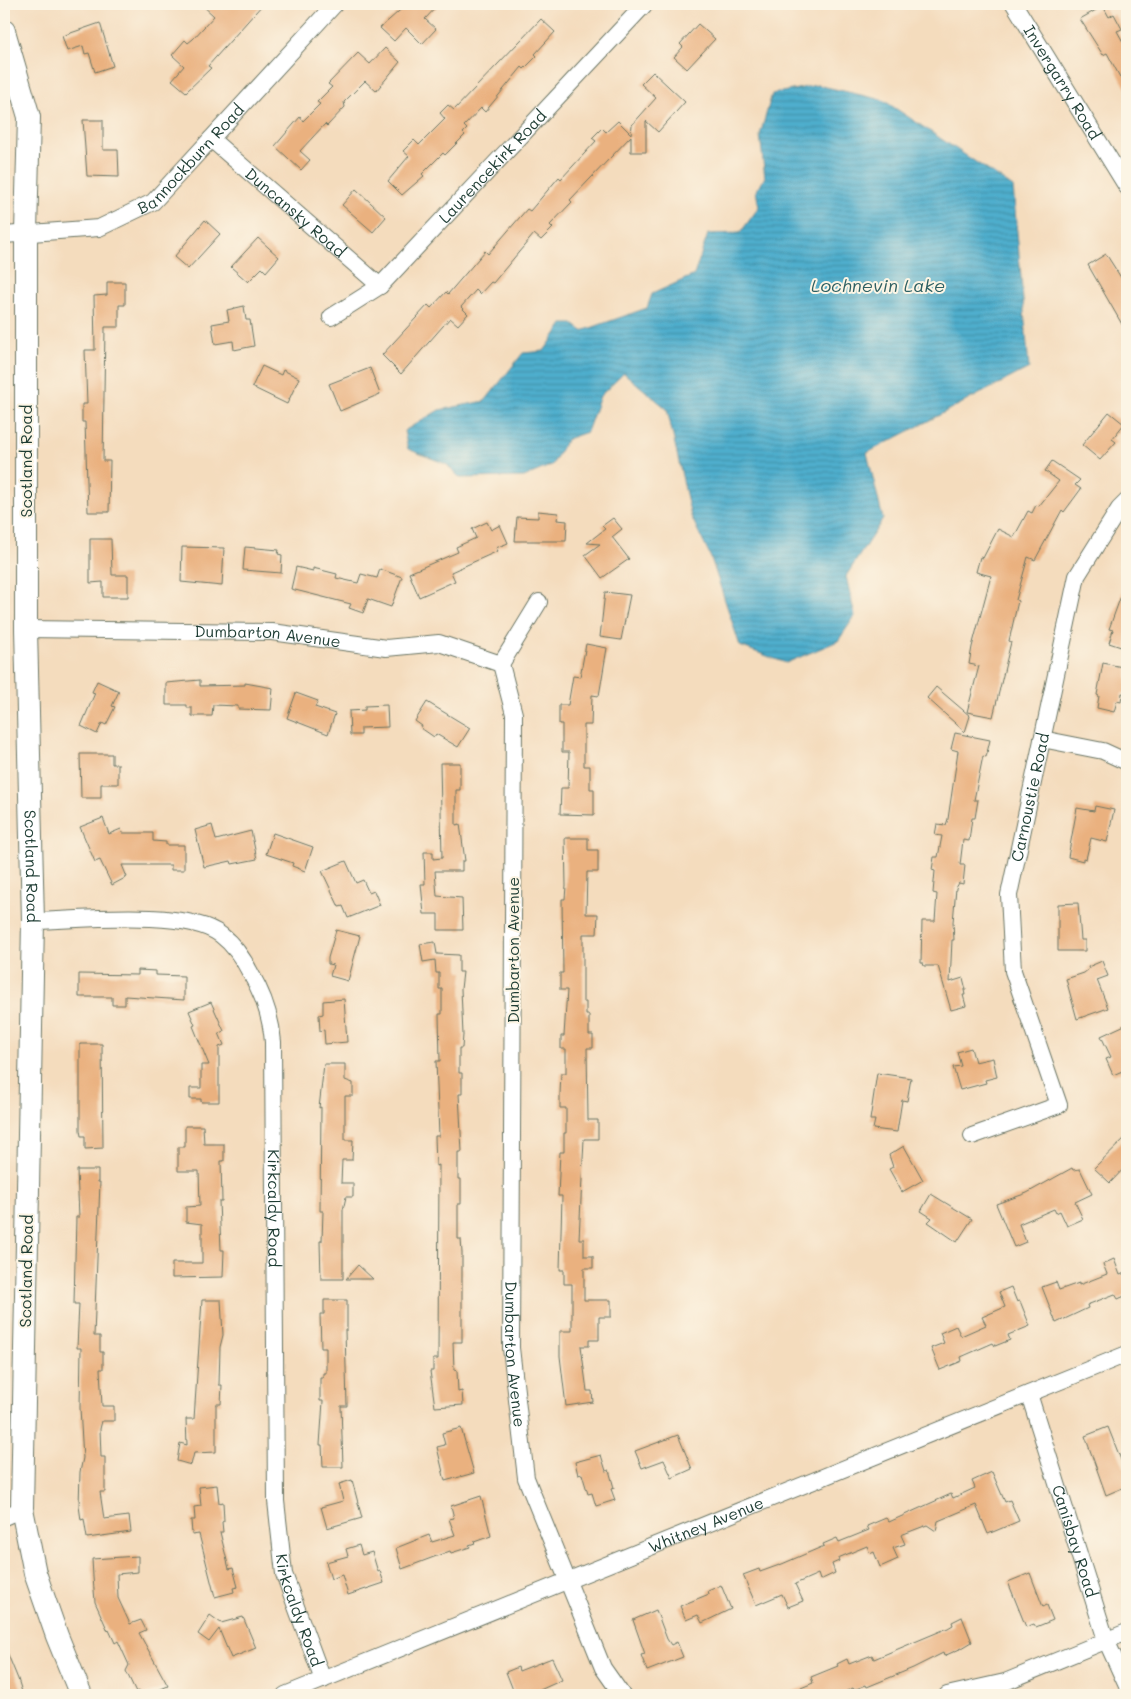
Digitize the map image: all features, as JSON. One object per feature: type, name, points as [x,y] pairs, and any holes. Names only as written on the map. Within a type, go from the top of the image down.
[{"type":"street","name":"Bannockburn Road","points":[[4,235],[99,228],[153,202],[335,4]]},
{"type":"street","name":"Laurencekirk Road","points":[[331,317],[380,286],[645,4]]},
{"type":"street","name":"Invergarry Road","points":[[1014,4],[1127,188]]},
{"type":"street","name":"Scotland Road","points":[[4,31],[29,116],[26,232],[26,629],[33,921],[13,1513],[57,1636],[81,1695]]},
{"type":"street","name":"Duncansky Road","points":[[211,138],[380,286]]},
{"type":"street","name":"Carnoustie Road","points":[[972,1136],[1058,1105],[1013,971],[1009,895],[1077,576],[1119,509],[1127,501]]},
{"type":"street","points":[[501,664],[539,602]]},
{"type":"street","name":"Dumbarton Avenue","points":[[26,629],[272,632],[386,648],[439,643],[501,664],[514,714],[511,1348],[526,1478],[603,1668],[622,1695]]},
{"type":"street","points":[[1042,739],[1103,751],[1127,762]]},
{"type":"street","name":"Kirkcaldy Road","points":[[33,921],[164,918],[204,925],[221,934],[243,958],[257,983],[271,1017],[273,1042],[276,1502],[284,1574],[323,1680]]},
{"type":"street","name":"Whitney Avenue","points":[[285,1695],[1127,1354]]},
{"type":"street","name":"Canisbay Road","points":[[1029,1394],[1106,1640],[1127,1686]]},
{"type":"street","points":[[947,1695],[1005,1682],[1127,1632]]},
{"type":"water","name":"Lochnevin Lake","points":[[817,85],[883,100],[1013,187],[1029,368],[867,453],[883,519],[846,576],[855,616],[838,641],[786,663],[740,646],[711,558],[691,516],[667,409],[624,373],[600,396],[587,432],[567,439],[552,465],[524,477],[460,478],[446,464],[408,449],[404,431],[439,410],[485,401],[523,353],[544,351],[563,324],[573,324],[582,331],[647,308],[652,294],[694,275],[708,234],[740,233],[759,207],[756,191],[765,178],[760,135],[772,94]]},
{"type":"building","points":[[201,4],[263,4],[208,66],[211,68],[186,92],[172,80],[184,66],[172,55],[185,40],[188,43],[193,39],[214,16]]},
{"type":"building","points":[[407,4],[439,4],[425,19],[436,29],[422,44],[406,28],[394,41],[380,28]]},
{"type":"building","points":[[1103,6],[1109,17],[1114,14],[1122,29],[1117,31],[1127,49],[1127,90],[1107,53],[1103,55],[1080,19]]},
{"type":"building","points":[[541,19],[555,32],[535,54],[537,56],[524,69],[522,67],[485,112],[481,108],[464,126],[467,129],[463,133],[465,135],[445,155],[443,153],[422,174],[424,176],[402,195],[388,181],[409,156],[403,151],[414,140],[419,145],[445,119],[440,113],[448,105],[454,110]]},
{"type":"building","points":[[100,23],[113,66],[95,72],[89,53],[85,54],[83,46],[67,51],[62,36]]},
{"type":"building","points":[[698,24],[715,39],[687,69],[674,57],[683,47],[680,44]]},
{"type":"building","points":[[385,48],[400,62],[376,91],[365,81],[344,102],[345,107],[327,126],[325,124],[300,151],[310,160],[301,170],[275,146],[300,117],[303,121],[320,104],[317,102],[332,87],[328,84],[358,53],[370,64]]},
{"type":"building","points":[[653,72],[685,102],[658,132],[646,121],[646,152],[631,152],[631,136],[570,200],[572,202],[550,225],[553,228],[541,240],[534,234],[493,283],[491,282],[480,294],[476,290],[461,307],[468,314],[458,325],[450,318],[401,374],[382,355],[428,305],[431,308],[446,292],[448,294],[485,251],[488,254],[527,209],[530,211],[559,177],[561,179],[596,141],[592,138],[602,128],[606,132],[618,121],[631,134],[632,125],[656,98],[641,84]]},
{"type":"building","points":[[83,120],[103,120],[103,150],[118,150],[119,177],[87,176]]},
{"type":"building","points":[[356,189],[386,217],[373,232],[342,205]]},
{"type":"building","points":[[205,220],[220,234],[188,269],[174,257]]},
{"type":"building","points":[[258,238],[279,257],[266,272],[262,268],[248,282],[231,267]]},
{"type":"building","points":[[1106,254],[1127,287],[1127,333],[1088,265]]},
{"type":"building","points":[[107,282],[125,282],[125,305],[119,305],[119,327],[105,327],[103,461],[110,461],[109,512],[88,512],[85,422],[82,422],[82,404],[87,404],[85,350],[95,350],[94,296],[107,295]]},
{"type":"building","points":[[244,306],[246,320],[250,320],[254,346],[234,350],[233,341],[215,344],[212,324],[229,321],[227,310]]},
{"type":"building","points":[[262,366],[281,375],[283,370],[299,378],[287,404],[252,387]]},
{"type":"building","points":[[370,368],[380,394],[340,411],[329,384]]},
{"type":"building","points":[[1109,412],[1124,424],[1112,439],[1116,442],[1100,460],[1082,445]]},
{"type":"building","points":[[1052,461],[1080,480],[1075,485],[1081,489],[1064,512],[1062,510],[1035,560],[1028,557],[1016,600],[1018,601],[1009,641],[1011,642],[993,717],[967,712],[979,666],[969,664],[972,647],[991,576],[976,572],[980,557],[983,558],[998,529],[1014,537],[1028,511],[1032,513],[1036,505],[1039,506],[1059,481],[1045,471]]},
{"type":"building","points":[[538,511],[558,513],[557,520],[567,521],[566,541],[515,541],[517,517],[538,518]]},
{"type":"building","points":[[613,518],[622,529],[612,537],[629,559],[602,578],[585,555],[600,544],[587,543],[605,529],[602,526]]},
{"type":"building","points":[[487,522],[491,530],[500,525],[508,543],[496,548],[498,551],[451,572],[455,581],[419,597],[409,573],[458,552],[456,547],[476,538],[472,529]]},
{"type":"building","points":[[90,539],[111,539],[112,575],[128,575],[128,597],[103,597],[103,582],[90,583]]},
{"type":"building","points":[[182,547],[224,548],[222,586],[181,582]]},
{"type":"building","points":[[245,547],[279,550],[278,554],[282,555],[281,573],[243,570]]},
{"type":"building","points":[[296,567],[313,571],[313,568],[337,574],[336,578],[358,583],[361,574],[377,578],[380,569],[402,577],[391,607],[368,599],[363,613],[349,608],[351,604],[291,589]]},
{"type":"building","points":[[1126,582],[1127,649],[1109,643],[1113,630],[1109,629]]},
{"type":"building","points":[[605,592],[630,595],[621,640],[600,637]]},
{"type":"building","points":[[586,644],[607,648],[599,696],[592,695],[591,725],[584,725],[584,766],[590,766],[590,789],[594,789],[594,815],[560,814],[561,788],[568,788],[569,752],[562,752],[562,724],[559,724],[559,705],[568,705],[573,676],[580,677]]},
{"type":"building","points":[[1103,663],[1127,668],[1127,694],[1122,693],[1121,702],[1117,701],[1114,712],[1097,708],[1099,696],[1097,695]]},
{"type":"building","points":[[200,680],[200,686],[245,685],[245,683],[273,688],[271,710],[238,709],[238,706],[213,705],[212,716],[192,716],[192,708],[187,708],[187,705],[166,705],[166,683]]},
{"type":"building","points":[[97,681],[119,691],[112,706],[115,707],[106,725],[102,723],[97,734],[81,726],[95,693],[92,692]]},
{"type":"building","points":[[936,687],[970,716],[965,732],[927,698]]},
{"type":"building","points":[[296,693],[318,701],[315,707],[335,714],[328,734],[287,718]]},
{"type":"building","points":[[427,702],[470,728],[458,747],[436,734],[434,737],[415,721]]},
{"type":"building","points":[[387,705],[388,727],[361,728],[361,735],[350,735],[349,711],[365,710],[365,706]]},
{"type":"building","points":[[955,733],[990,740],[986,757],[983,756],[974,800],[978,800],[975,818],[972,818],[969,841],[963,840],[960,865],[965,865],[963,884],[959,883],[956,888],[950,982],[963,978],[966,990],[964,990],[965,995],[963,995],[966,1006],[951,1010],[938,966],[924,966],[921,963],[922,921],[935,921],[937,894],[933,893],[935,871],[932,870],[934,857],[938,857],[942,836],[935,835],[937,824],[946,825],[948,819],[958,751],[951,749]]},
{"type":"building","points":[[80,754],[112,754],[112,764],[118,764],[118,784],[101,784],[101,798],[81,798]]},
{"type":"building","points":[[440,763],[460,763],[460,790],[456,790],[456,825],[460,824],[465,861],[462,861],[462,871],[435,871],[437,896],[462,898],[463,930],[438,930],[438,914],[424,914],[421,884],[425,884],[424,852],[433,852],[433,859],[442,858]]},
{"type":"building","points":[[1095,806],[1114,810],[1107,842],[1091,838],[1086,859],[1083,858],[1083,861],[1068,857],[1077,808],[1094,811]]},
{"type":"building","points":[[103,818],[109,834],[121,829],[122,833],[153,833],[153,841],[166,842],[166,845],[184,845],[184,870],[171,870],[171,865],[122,865],[127,877],[112,885],[100,860],[95,862],[80,827]]},
{"type":"building","points":[[212,825],[216,840],[251,831],[257,859],[232,864],[231,861],[204,867],[195,830]]},
{"type":"building","points":[[273,833],[313,847],[305,871],[292,866],[293,863],[266,854]]},
{"type":"building","points":[[565,838],[588,838],[588,850],[598,850],[598,872],[587,872],[586,914],[598,914],[597,934],[583,934],[583,1002],[586,1002],[586,1015],[589,1015],[589,1035],[593,1035],[593,1048],[587,1048],[588,1120],[598,1120],[598,1139],[584,1139],[579,1239],[584,1239],[584,1256],[593,1256],[593,1268],[584,1268],[584,1300],[611,1300],[611,1317],[599,1317],[599,1340],[589,1340],[589,1346],[581,1346],[587,1391],[592,1391],[593,1402],[566,1406],[560,1356],[560,1331],[572,1331],[572,1284],[564,1284],[564,1270],[560,1270],[562,1196],[558,1196],[560,1152],[564,1152],[564,1133],[566,1133],[566,1108],[560,1108],[561,1073],[566,1073],[566,1049],[561,1049],[561,1036],[564,1036],[567,990],[560,990],[560,973],[563,973],[562,899],[565,899],[566,886]]},
{"type":"building","points":[[346,861],[356,883],[363,880],[369,893],[374,891],[380,905],[348,918],[343,906],[339,907],[322,871]]},
{"type":"building","points":[[1078,903],[1081,940],[1085,940],[1085,951],[1058,951],[1058,904]]},
{"type":"building","points":[[336,930],[360,936],[348,981],[330,976],[333,965],[328,964],[328,958]]},
{"type":"building","points":[[435,942],[437,954],[459,955],[459,972],[463,972],[461,989],[463,1035],[462,1048],[459,1048],[459,1073],[462,1073],[462,1094],[459,1094],[462,1152],[458,1152],[458,1179],[461,1179],[461,1204],[458,1204],[458,1239],[461,1239],[462,1253],[462,1342],[453,1342],[454,1370],[457,1371],[458,1392],[462,1391],[463,1405],[435,1407],[430,1371],[433,1371],[433,1359],[438,1359],[439,1165],[436,1166],[435,1136],[439,1136],[436,1061],[440,1061],[439,1014],[442,1014],[442,989],[439,989],[439,973],[436,973],[435,960],[423,962],[420,944]]},
{"type":"building","points":[[1102,961],[1108,976],[1097,980],[1108,1008],[1077,1019],[1066,979],[1084,973],[1089,969],[1088,967]]},
{"type":"building","points":[[138,970],[156,971],[156,975],[184,976],[184,1000],[125,996],[125,1005],[112,1005],[112,997],[79,997],[79,974],[138,975]]},
{"type":"building","points":[[344,999],[347,1042],[325,1044],[324,1030],[320,1031],[319,1015],[323,1014],[323,1001]]},
{"type":"building","points":[[211,1002],[224,1031],[219,1033],[224,1045],[219,1047],[219,1102],[201,1102],[201,1099],[190,1099],[190,1088],[201,1088],[201,1065],[209,1065],[189,1011]]},
{"type":"building","points":[[1127,1024],[1127,1069],[1113,1075],[1106,1059],[1111,1057],[1101,1036]]},
{"type":"building","points":[[80,1044],[102,1044],[103,1148],[85,1149],[85,1136],[81,1136]]},
{"type":"building","points":[[971,1048],[975,1062],[993,1058],[997,1077],[985,1080],[986,1083],[960,1090],[953,1067],[961,1066],[957,1052]]},
{"type":"building","points":[[324,1064],[345,1064],[345,1080],[353,1083],[353,1096],[345,1096],[345,1140],[353,1140],[352,1160],[342,1160],[341,1183],[353,1183],[353,1197],[346,1197],[343,1210],[343,1279],[321,1279],[320,1241],[322,1241],[323,1211],[320,1211],[321,1107],[319,1108]]},
{"type":"building","points":[[877,1073],[911,1078],[907,1101],[902,1100],[897,1132],[873,1129],[875,1120],[870,1120]]},
{"type":"building","points":[[185,1126],[203,1126],[204,1144],[224,1144],[224,1161],[221,1161],[222,1201],[219,1201],[221,1250],[224,1250],[223,1277],[172,1278],[172,1263],[202,1263],[202,1224],[186,1222],[186,1207],[200,1206],[199,1171],[178,1171],[178,1147],[185,1147]]},
{"type":"building","points":[[1127,1136],[1127,1165],[1110,1183],[1094,1168]]},
{"type":"building","points":[[904,1146],[923,1180],[902,1192],[889,1169],[893,1167],[889,1155]]},
{"type":"building","points":[[1072,1168],[1073,1170],[1080,1169],[1092,1194],[1075,1202],[1083,1219],[1067,1226],[1060,1211],[1056,1213],[1054,1209],[1019,1224],[1026,1242],[1014,1247],[996,1204],[1027,1193]]},
{"type":"building","points":[[77,1170],[98,1170],[98,1182],[100,1182],[94,1336],[100,1336],[100,1352],[103,1352],[103,1369],[100,1369],[102,1406],[114,1406],[114,1421],[102,1421],[100,1429],[101,1457],[105,1457],[105,1492],[100,1492],[104,1519],[129,1516],[131,1532],[87,1538],[84,1519],[81,1520],[79,1506],[80,1472],[83,1458],[80,1408],[81,1348],[77,1348],[79,1304],[74,1304],[76,1217],[79,1217]]},
{"type":"building","points":[[931,1194],[972,1219],[957,1242],[928,1222],[932,1218],[921,1211]]},
{"type":"building","points":[[1114,1259],[1120,1275],[1127,1272],[1127,1295],[1118,1299],[1115,1294],[1087,1305],[1088,1308],[1056,1323],[1042,1287],[1056,1282],[1059,1290],[1079,1283],[1079,1285],[1107,1274],[1103,1264]]},
{"type":"building","points":[[358,1265],[373,1279],[346,1279]]},
{"type":"building","points":[[1011,1287],[1017,1302],[1020,1301],[1030,1326],[1008,1335],[1010,1340],[995,1346],[993,1343],[961,1357],[962,1361],[940,1370],[931,1348],[944,1343],[940,1333],[956,1326],[961,1336],[986,1325],[982,1317],[1005,1307],[999,1292]]},
{"type":"building","points":[[202,1300],[221,1300],[223,1335],[220,1347],[219,1385],[222,1385],[221,1404],[216,1404],[216,1452],[194,1453],[191,1465],[177,1461],[180,1443],[187,1445],[186,1419],[194,1419]]},
{"type":"building","points":[[324,1300],[347,1300],[347,1330],[345,1330],[347,1406],[341,1406],[343,1467],[323,1467],[322,1445],[320,1445],[323,1401],[320,1401],[320,1378],[323,1378],[323,1373],[326,1373],[326,1348],[321,1348],[320,1314],[324,1314]]},
{"type":"building","points":[[1108,1427],[1127,1475],[1127,1486],[1106,1495],[1085,1436]]},
{"type":"building","points":[[461,1428],[474,1473],[445,1481],[437,1447],[445,1445],[442,1433]]},
{"type":"building","points":[[678,1435],[692,1469],[672,1478],[664,1460],[642,1468],[635,1451]]},
{"type":"building","points":[[601,1455],[606,1471],[609,1470],[614,1488],[611,1489],[615,1500],[596,1506],[592,1493],[588,1494],[582,1474],[578,1475],[575,1462]]},
{"type":"building","points":[[992,1472],[1005,1502],[1010,1500],[1019,1521],[988,1534],[976,1505],[938,1521],[936,1531],[927,1525],[901,1535],[905,1544],[893,1548],[898,1559],[880,1567],[874,1552],[870,1554],[867,1546],[838,1558],[839,1561],[832,1564],[835,1573],[820,1580],[818,1574],[795,1584],[803,1601],[788,1607],[782,1594],[756,1605],[743,1575],[759,1569],[760,1572],[782,1564],[824,1546],[823,1544],[837,1538],[839,1542],[869,1530],[867,1526],[886,1518],[889,1522],[951,1494],[953,1498],[975,1488],[972,1481]]},
{"type":"building","points":[[352,1480],[362,1518],[327,1528],[321,1507],[343,1501],[339,1484]]},
{"type":"building","points":[[217,1485],[219,1503],[223,1502],[223,1532],[220,1532],[229,1569],[233,1568],[238,1587],[233,1588],[234,1592],[215,1597],[199,1534],[192,1535],[191,1520],[195,1520],[194,1507],[201,1506],[199,1487]]},
{"type":"building","points":[[481,1496],[491,1536],[474,1542],[469,1545],[470,1547],[451,1553],[450,1551],[402,1569],[396,1548],[429,1535],[432,1542],[455,1535],[449,1519],[454,1518],[451,1506]]},
{"type":"building","points":[[359,1545],[362,1555],[372,1552],[378,1572],[380,1571],[384,1583],[348,1595],[342,1575],[331,1579],[326,1562],[348,1556],[346,1549]]},
{"type":"building","points":[[138,1556],[138,1572],[117,1574],[118,1598],[130,1624],[141,1620],[146,1630],[139,1633],[168,1686],[147,1695],[140,1695],[138,1691],[136,1692],[126,1671],[129,1665],[118,1641],[115,1643],[108,1631],[95,1602],[93,1577],[92,1559]]},
{"type":"building","points":[[1030,1573],[1043,1607],[1047,1605],[1053,1620],[1036,1627],[1034,1624],[1026,1627],[1008,1582]]},
{"type":"building","points":[[721,1585],[731,1609],[702,1623],[698,1615],[686,1620],[680,1606],[709,1594],[708,1591]]},
{"type":"building","points":[[656,1610],[667,1639],[671,1645],[677,1642],[683,1657],[647,1671],[641,1655],[645,1654],[633,1620]]},
{"type":"building","points":[[210,1615],[221,1623],[243,1617],[256,1648],[231,1658],[219,1629],[209,1642],[198,1634]]},
{"type":"building","points":[[962,1617],[972,1642],[944,1656],[943,1653],[867,1687],[866,1685],[854,1690],[853,1688],[838,1695],[784,1695],[813,1683],[811,1677],[838,1666],[837,1664],[847,1659],[849,1664],[872,1655],[874,1659],[948,1628],[953,1625],[952,1622]]},
{"type":"building","points":[[4,1645],[18,1679],[23,1695],[4,1695]]},
{"type":"building","points":[[552,1658],[562,1680],[529,1695],[515,1695],[506,1672],[518,1667],[519,1671]]}]
